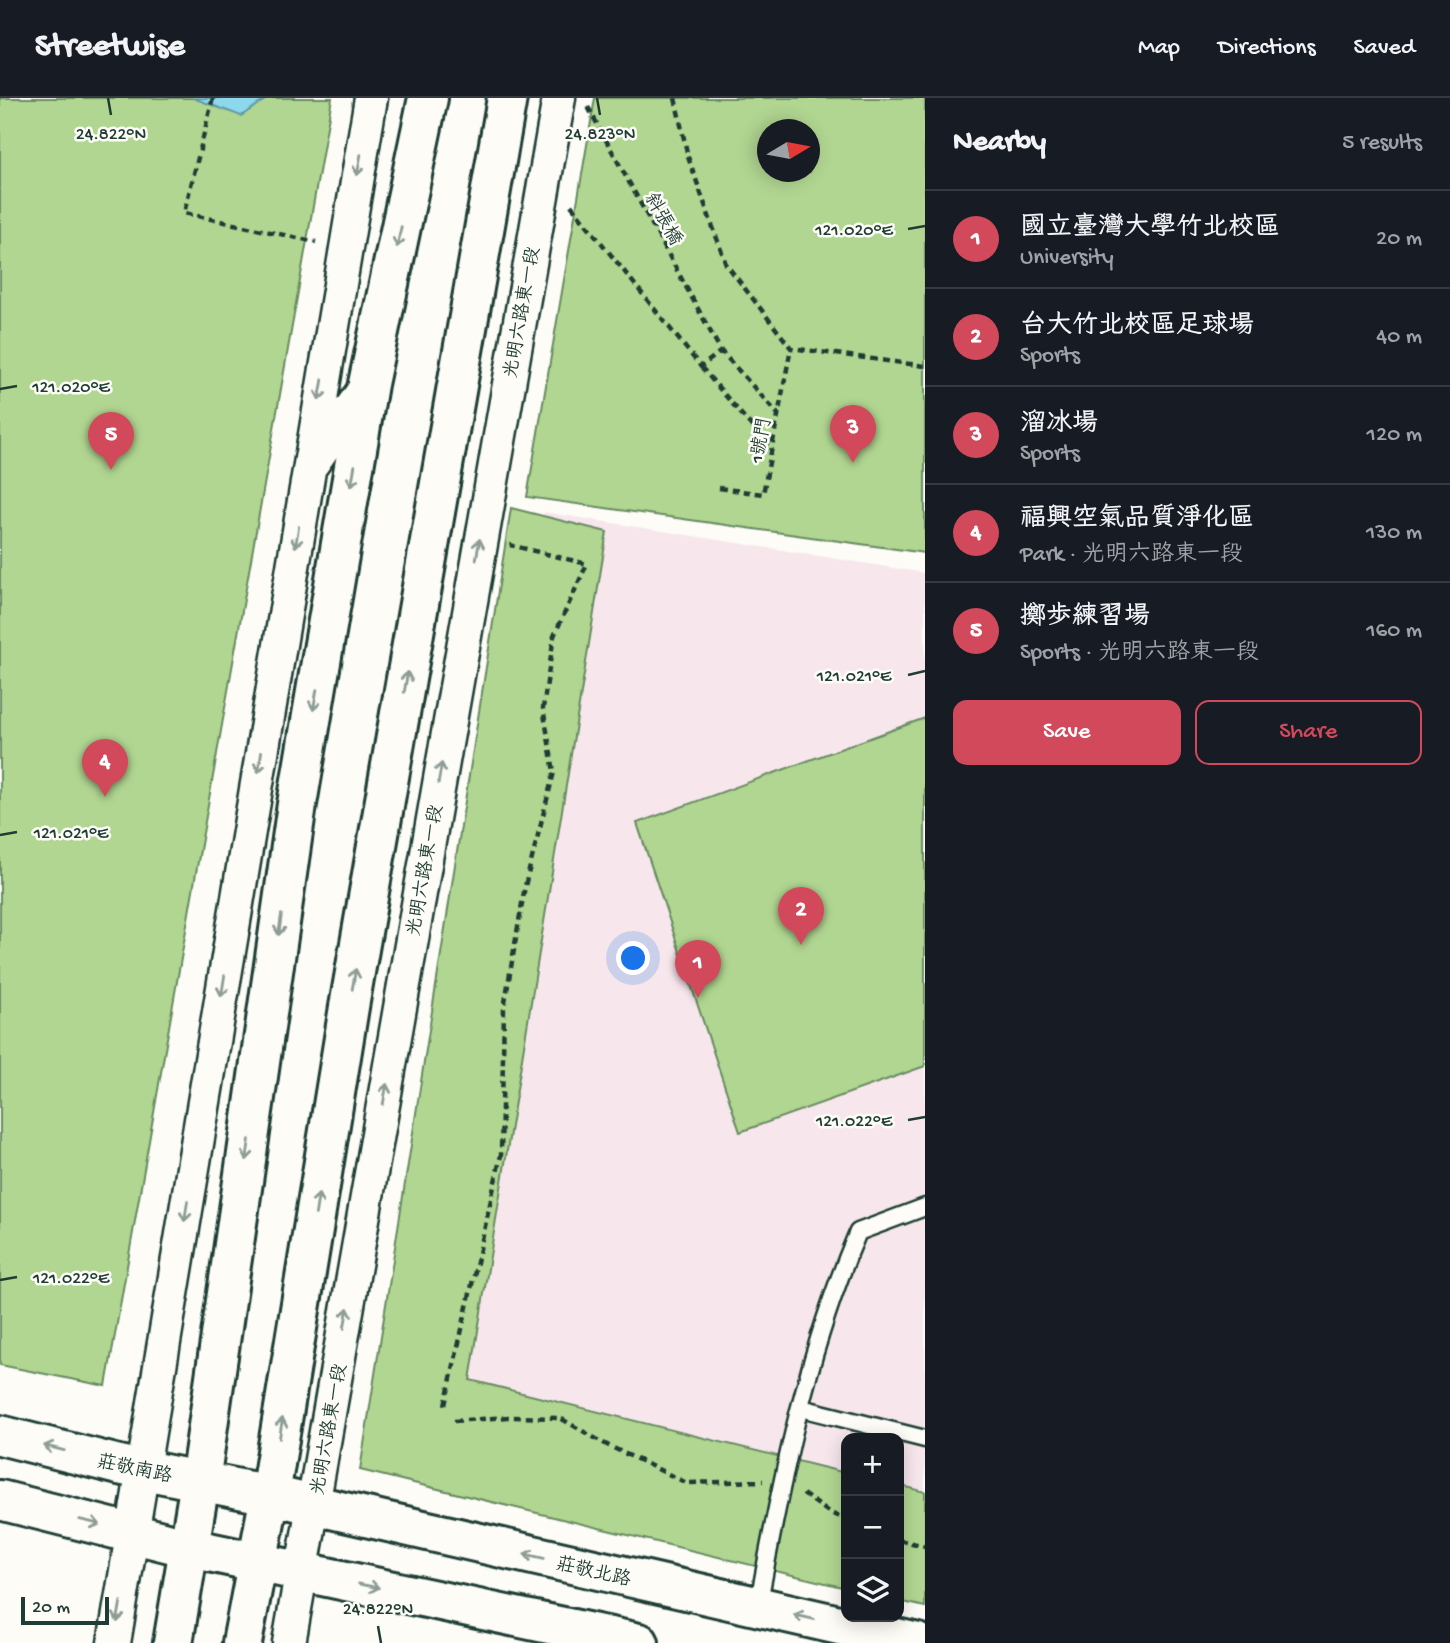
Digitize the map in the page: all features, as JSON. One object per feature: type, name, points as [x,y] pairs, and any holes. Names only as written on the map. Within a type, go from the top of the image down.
[{"type":"main road","points":[[173,1643],[201,1482],[295,818],[368,384],[428,98]]},
{"type":"main road","points":[[242,1643],[270,1496],[349,1007],[507,98]]},
{"type":"main road","name":"莊敬南路","points":[[0,1435],[270,1496]]},
{"type":"main road","name":"莊敬北路","points":[[270,1496],[918,1643]]},
{"type":"main road","points":[[0,1500],[190,1548],[639,1643]]},
{"type":"street","points":[[114,1643],[371,98]]},
{"type":"street","name":"光明六路東一段","points":[[289,1643],[559,98]]},
{"type":"street","points":[[308,470],[368,384]]},
{"type":"lane","points":[[758,1607],[811,1364],[858,1232],[925,1207]]},
{"type":"lane","points":[[801,1408],[925,1439]]},
{"type":"path","points":[[213,98],[184,214],[317,242]]},
{"type":"path","name":"斜張橋","points":[[583,98],[722,351],[778,414]]},
{"type":"path","points":[[675,98],[688,157],[726,264],[791,348],[925,366]]},
{"type":"path","points":[[570,204],[701,367],[772,450]]},
{"type":"path","name":"1號門","points":[[719,488],[763,494],[791,348]]},
{"type":"path","points":[[701,367],[722,351]]},
{"type":"path","points":[[445,1405],[501,1155],[504,1008],[525,886],[554,772],[543,708],[554,636],[587,564],[505,544]]},
{"type":"path","points":[[454,1421],[508,1417],[561,1419],[607,1446],[687,1483],[784,1481],[841,1518]]},
{"type":"path","points":[[904,1541],[925,1546]]},
{"type":"shaded area","points":[[544,512],[925,573],[925,1547],[904,1541],[904,1433],[841,1433],[841,1527],[409,1423]]},
{"type":"green space","points":[[0,98],[332,98],[106,1386],[0,1365]]},
{"type":"green space","points":[[595,98],[925,98],[925,553],[527,497]]},
{"type":"green space","points":[[511,508],[607,532],[470,1380],[841,1472],[841,1587],[360,1470]]},
{"type":"green space","points":[[925,718],[925,1066],[740,1132],[637,823]]},
{"type":"green space","points":[[904,1486],[925,1492],[925,1607],[904,1602]]},
{"type":"water","points":[[193,98],[268,98],[241,116]]},
{"type":"place","name":"溜冰場","points":[[853,463]]},
{"type":"place","name":"擲歩練習場","points":[[111,470]]},
{"type":"place","name":"福興空氣品質淨化區","points":[[105,797]]},
{"type":"place","name":"台大竹北校區足球場","points":[[801,945]]},
{"type":"place","name":"國立臺灣大學竹北校區","points":[[698,998]]}]
